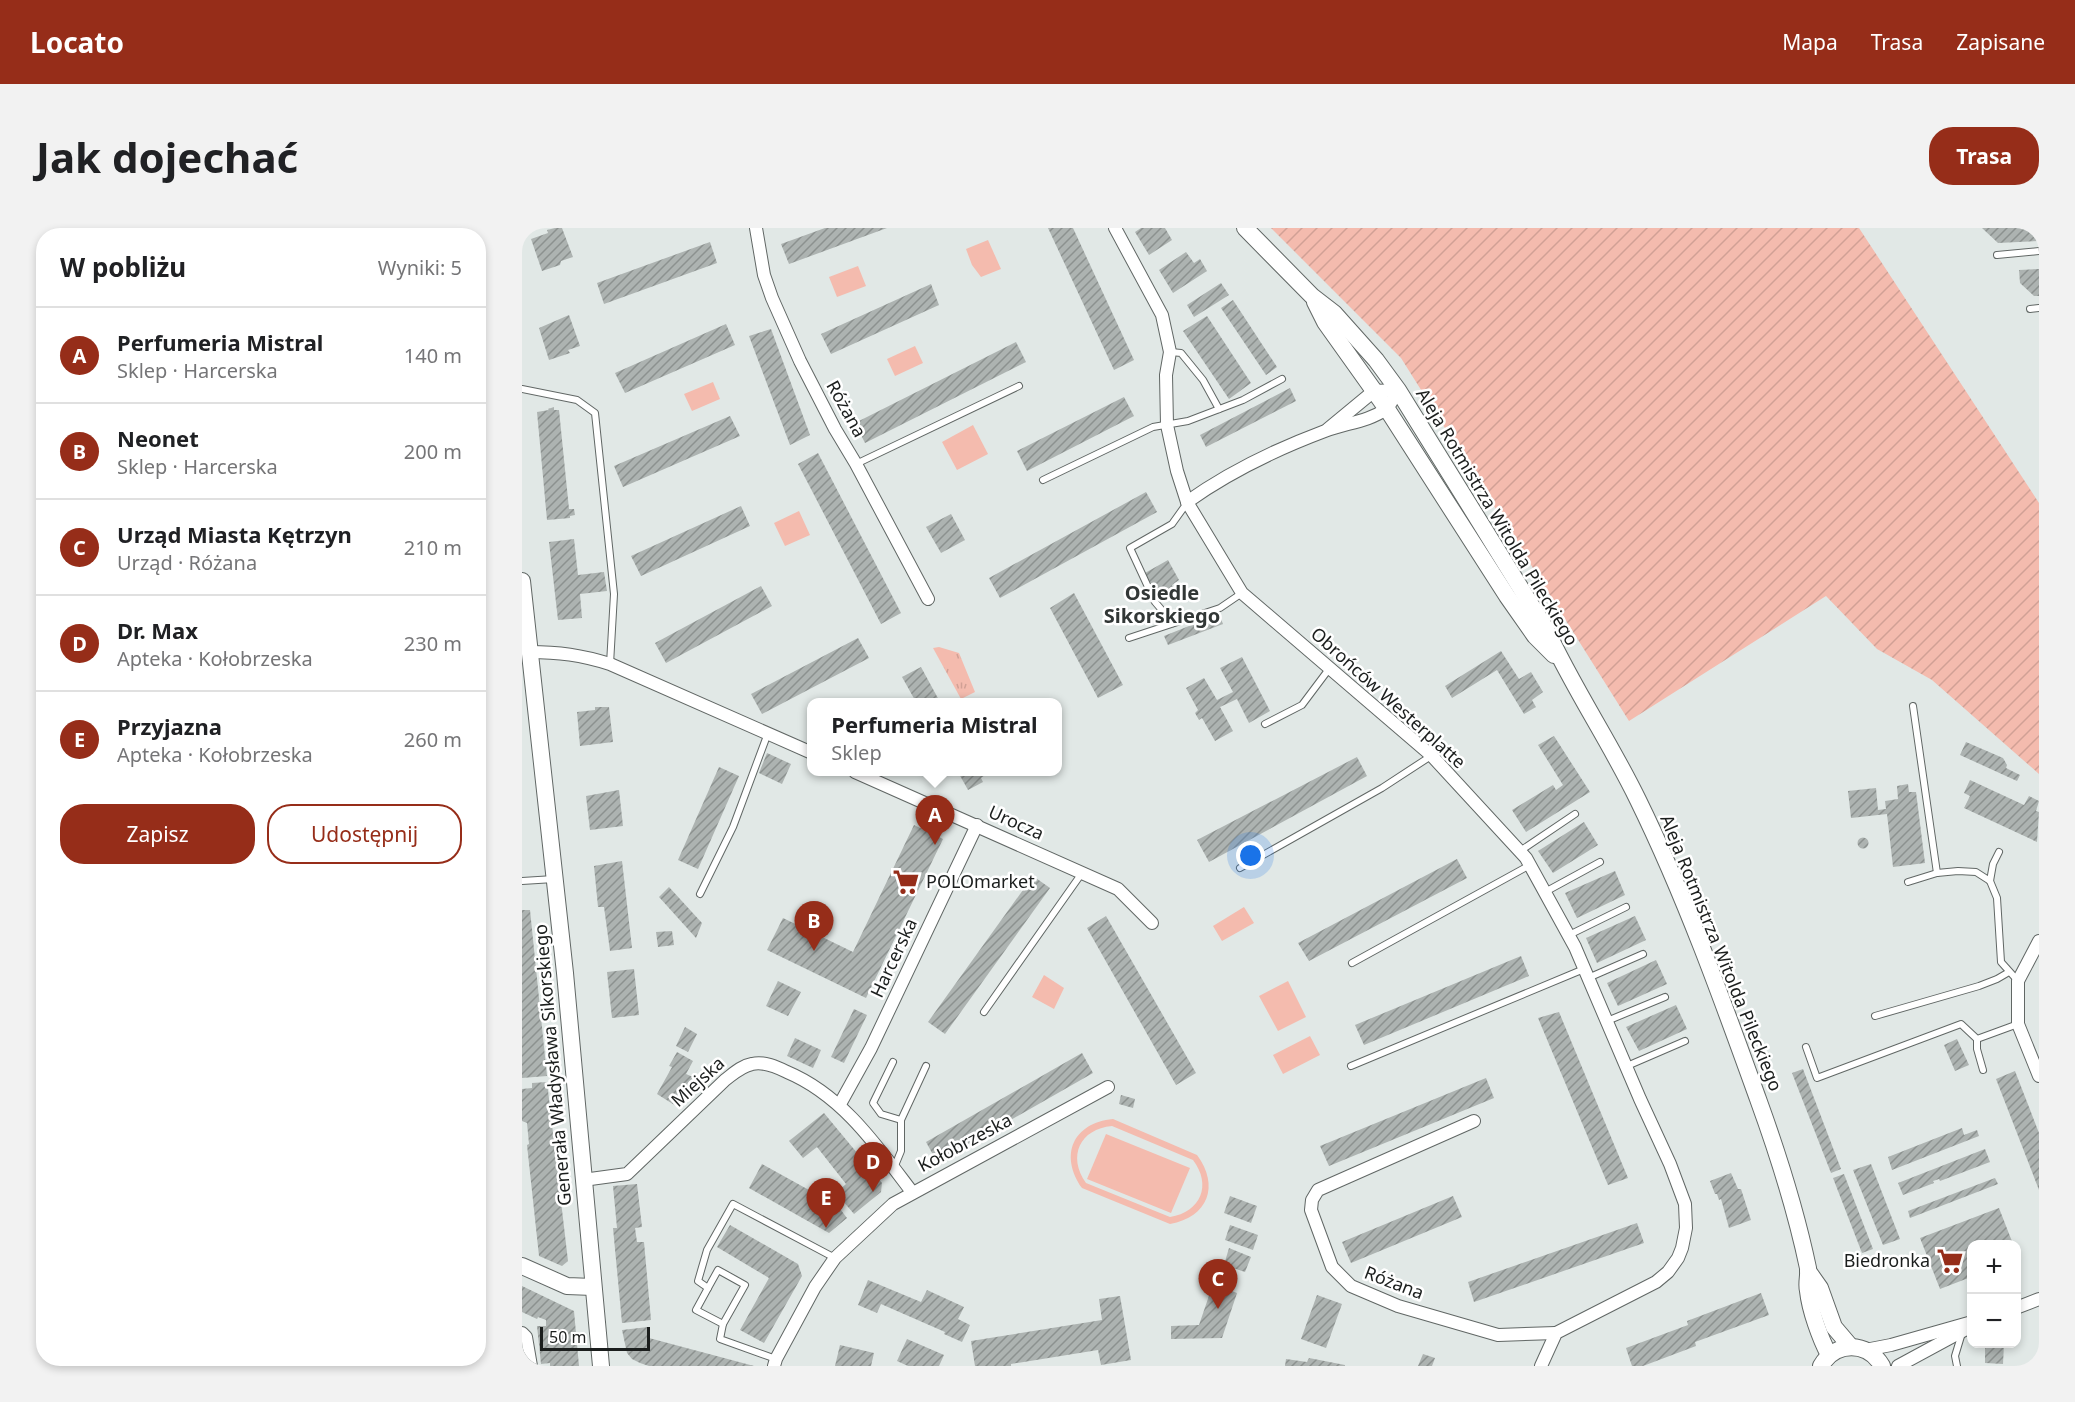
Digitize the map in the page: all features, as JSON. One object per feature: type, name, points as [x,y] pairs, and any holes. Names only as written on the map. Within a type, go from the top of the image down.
[{"type":"street","name":"Różana","points":[[756,228],[764,275],[803,367],[928,598]]},
{"type":"street","name":"Obrońców Westerplatte","points":[[1115,228],[1162,315],[1170,352],[1166,375],[1167,425],[1175,463],[1187,502],[1202,529],[1242,594],[1432,756],[1521,851],[1569,935],[1670,1164],[1685,1204],[1686,1228],[1682,1248],[1668,1272],[1656,1282],[1556,1333]]},
{"type":"street","name":"Aleja Rotmistrza Witolda Pileckiego","points":[[1245,228],[1312,296],[1334,313],[1376,360],[1398,390],[1546,629],[1562,663],[1638,799],[1663,853],[1759,1101],[1784,1176],[1809,1271],[1820,1288],[1834,1327],[1858,1348],[1879,1360],[1882,1366]]},
{"type":"street","name":"Aleja Rotmistrza Witolda Pileckiego","points":[[1312,296],[1325,322],[1387,409],[1507,596],[1535,636],[1562,663]]},
{"type":"street","name":"Aleja Rotmistrza Witolda Pileckiego","points":[[1387,409],[1398,390]]},
{"type":"street","points":[[1327,430],[1374,392],[1398,390]]},
{"type":"street","points":[[1187,502],[1242,468],[1327,430],[1356,423],[1387,409]]},
{"type":"street","name":"Generała Władysława Sikorskiego","points":[[522,581],[566,984],[601,1366]]},
{"type":"street","points":[[529,652],[581,655],[610,664],[807,751]]},
{"type":"street","name":"Urocza","points":[[866,776],[1118,889],[1152,922]]},
{"type":"street","name":"Harcerska","points":[[840,1104],[871,1048],[977,825]]},
{"type":"street","points":[[2039,941],[2013,976],[2018,1024],[2039,1076]]},
{"type":"street","name":"Miejska","points":[[583,1180],[627,1174],[724,1080],[752,1063],[771,1065],[804,1079],[840,1104],[912,1192]]},
{"type":"street","name":"Kołobrzeska","points":[[775,1362],[815,1287],[835,1258],[893,1204],[1107,1087]]},
{"type":"street","name":"Różana","points":[[1474,1121],[1318,1190],[1312,1200],[1311,1210],[1332,1267],[1351,1286],[1398,1306],[1498,1335],[1556,1333]]},
{"type":"street","points":[[522,1266],[567,1286],[593,1287]]},
{"type":"street","name":"Aleja Rotmistrza Witolda Pileckiego","points":[[1809,1271],[1807,1290],[1824,1345],[1825,1361]]},
{"type":"street","points":[[2021,1306],[2039,1299]]},
{"type":"street","points":[[1825,1361],[1836,1351],[1891,1345],[1967,1327]]},
{"type":"street","points":[[1898,1366],[1967,1328]]},
{"type":"street","points":[[522,1333],[526,1337],[531,1366]]},
{"type":"street","points":[[1541,1366],[1556,1333]]},
{"type":"lane","points":[[1997,255],[2039,251]]},
{"type":"lane","points":[[2030,309],[2039,308]]},
{"type":"lane","points":[[1170,352],[1181,353],[1203,380],[1220,409]]},
{"type":"lane","points":[[1043,480],[1153,427],[1188,421],[1243,400],[1282,379]]},
{"type":"lane","points":[[856,464],[1019,386]]},
{"type":"lane","points":[[522,389],[577,400],[595,413],[614,594],[610,664]]},
{"type":"lane","points":[[1173,623],[1155,602],[1130,548],[1172,524],[1187,502]]},
{"type":"lane","points":[[1129,638],[1220,608],[1242,594]]},
{"type":"lane","points":[[1265,724],[1302,705],[1329,669]]},
{"type":"lane","points":[[1913,706],[1937,873]]},
{"type":"lane","points":[[700,894],[733,826],[768,733]]},
{"type":"lane","points":[[1240,868],[1382,788],[1432,756]]},
{"type":"lane","points":[[1521,851],[1575,814]]},
{"type":"lane","points":[[1875,1016],[2013,976],[2001,962],[1997,898],[1990,881],[1993,864],[1999,852]]},
{"type":"lane","points":[[1545,892],[1600,862]]},
{"type":"lane","points":[[1352,963],[1530,864]]},
{"type":"lane","points":[[1908,882],[1937,873],[1976,872],[1990,881]]},
{"type":"lane","points":[[984,1012],[1082,873]]},
{"type":"lane","points":[[522,881],[554,879]]},
{"type":"lane","points":[[1569,935],[1626,907]]},
{"type":"lane","points":[[1351,1065],[1586,973],[1643,954]]},
{"type":"lane","points":[[1607,1022],[1665,996]]},
{"type":"lane","points":[[1806,1047],[1817,1078],[1961,1024],[1977,1039],[1977,1049],[1983,1070]]},
{"type":"lane","points":[[1977,1039],[2018,1024]]},
{"type":"lane","points":[[1626,1066],[1685,1041]]},
{"type":"lane","points":[[893,1062],[873,1103],[881,1114],[901,1120]]},
{"type":"lane","points":[[894,1169],[901,1151],[901,1120],[926,1066]]},
{"type":"lane","points":[[708,1287],[698,1281],[707,1250],[733,1204],[835,1258]]},
{"type":"lane","points":[[723,1324],[696,1310],[718,1270],[744,1285],[723,1324],[720,1339],[775,1362]]},
{"type":"lane","points":[[1957,1366],[1955,1356],[1967,1329]]},
{"type":"green space","points":[[1271,228],[1859,228],[2039,503],[2039,774],[1932,680],[1877,649],[1826,596],[1629,721],[1401,358]]},
{"type":"green space","points":[[988,240],[1001,269],[981,277],[972,265],[966,249]]},
{"type":"green space","points":[[858,266],[866,286],[837,297],[829,277]]},
{"type":"green space","points":[[915,346],[923,363],[895,376],[887,359]]},
{"type":"green space","points":[[713,382],[720,399],[692,411],[684,394]]},
{"type":"green space","points":[[973,425],[988,454],[957,470],[942,442]]},
{"type":"green space","points":[[799,511],[810,535],[785,546],[774,523]]},
{"type":"green space","points":[[939,647],[959,653],[975,692],[960,698],[933,648]]},
{"type":"green space","points":[[1244,907],[1254,923],[1222,941],[1213,926]]},
{"type":"green space","points":[[1044,975],[1064,988],[1054,1009],[1032,997]]},
{"type":"green space","points":[[1288,981],[1306,1017],[1278,1031],[1259,996]]},
{"type":"green space","points":[[1310,1036],[1320,1055],[1283,1074],[1273,1055]]},
{"type":"green space","points":[[1113,1119],[1197,1155],[1208,1178],[1209,1189],[1201,1207],[1193,1215],[1170,1224],[1082,1188],[1075,1176],[1071,1153],[1080,1134],[1099,1122]],"holes":[[[1112,1126],[1193,1160],[1202,1179],[1200,1196],[1189,1209],[1170,1217],[1086,1183],[1080,1173],[1077,1154],[1085,1138],[1092,1132]]]},
{"type":"green space","points":[[1106,1134],[1190,1168],[1171,1213],[1087,1179]]},
{"type":"building","points":[[555,228],[562,228],[573,257],[561,261],[560,265],[542,271],[531,239]]},
{"type":"building","points":[[825,228],[887,228],[789,264],[781,244]]},
{"type":"building","points":[[1048,228],[1073,228],[1134,360],[1114,370]]},
{"type":"building","points":[[1141,228],[1165,228],[1172,240],[1149,255],[1135,232]]},
{"type":"building","points":[[1982,228],[2039,228],[2039,241],[1998,243]]},
{"type":"building","points":[[710,242],[717,263],[604,304],[597,283]]},
{"type":"building","points":[[1186,252],[1194,263],[1200,259],[1207,271],[1173,293],[1159,270]]},
{"type":"building","points":[[2039,269],[2039,296],[2034,296],[2020,283],[2019,270]]},
{"type":"building","points":[[1221,283],[1229,295],[1194,317],[1187,305]]},
{"type":"building","points":[[931,284],[939,305],[831,354],[821,334]]},
{"type":"building","points":[[1233,300],[1277,367],[1266,375],[1221,308]]},
{"type":"building","points":[[569,315],[580,346],[568,350],[570,353],[549,360],[539,328]]},
{"type":"building","points":[[1207,316],[1251,383],[1229,399],[1183,331]]},
{"type":"building","points":[[726,324],[735,345],[625,393],[615,373]]},
{"type":"building","points":[[771,329],[810,435],[790,445],[749,336]]},
{"type":"building","points":[[1016,342],[1026,362],[865,443],[855,423]]},
{"type":"building","points":[[1290,388],[1296,401],[1206,447],[1200,435]]},
{"type":"building","points":[[1124,397],[1134,416],[1027,471],[1017,451]]},
{"type":"building","points":[[554,407],[554,410],[559,410],[569,509],[574,509],[575,515],[570,518],[547,520],[537,412]]},
{"type":"building","points":[[730,416],[740,436],[623,487],[614,466]]},
{"type":"building","points":[[818,453],[901,613],[881,624],[798,464]]},
{"type":"building","points":[[1146,492],[1157,512],[1000,598],[989,578]]},
{"type":"building","points":[[741,506],[750,526],[641,576],[631,556]]},
{"type":"building","points":[[951,514],[965,540],[941,553],[926,527]]},
{"type":"building","points":[[574,539],[578,575],[604,572],[607,591],[580,594],[582,618],[558,620],[549,542]]},
{"type":"building","points":[[1168,560],[1179,580],[1172,585],[1174,590],[1159,598],[1145,573]]},
{"type":"building","points":[[761,586],[772,606],[666,663],[655,643]]},
{"type":"building","points":[[1074,593],[1123,685],[1098,698],[1050,608]]},
{"type":"building","points":[[1219,614],[1223,624],[1168,645],[1164,636]]},
{"type":"building","points":[[858,638],[869,658],[762,714],[751,694]]},
{"type":"building","points":[[1501,651],[1519,679],[1531,672],[1543,692],[1532,700],[1536,707],[1524,714],[1497,670],[1452,698],[1445,686]]},
{"type":"building","points":[[1242,657],[1270,711],[1249,723],[1237,699],[1220,707],[1233,731],[1215,741],[1202,718],[1199,720],[1195,713],[1198,710],[1186,688],[1204,678],[1217,700],[1233,692],[1220,668]]},
{"type":"building","points":[[921,667],[938,698],[914,698],[902,677]]},
{"type":"building","points":[[595,707],[609,707],[613,742],[580,746],[577,712],[595,710]]},
{"type":"building","points":[[1554,736],[1590,792],[1526,832],[1512,810],[1553,785],[1556,790],[1563,785],[1538,745]]},
{"type":"building","points":[[1966,742],[2003,758],[2007,765],[2006,768],[2020,775],[2017,781],[1960,755]]},
{"type":"building","points":[[767,753],[791,764],[782,784],[759,773]]},
{"type":"building","points":[[1357,757],[1367,776],[1209,862],[1197,840]]},
{"type":"building","points":[[719,767],[739,776],[698,869],[678,860]]},
{"type":"building","points":[[960,776],[984,776],[981,778],[983,782],[968,790]]},
{"type":"building","points":[[1970,780],[2024,805],[2029,796],[2039,801],[2036,811],[2039,812],[2037,842],[1964,808],[1970,796],[1964,793]]},
{"type":"building","points":[[1908,784],[1909,792],[1916,792],[1925,863],[1893,867],[1887,814],[1851,818],[1848,791],[1876,788],[1878,810],[1886,809],[1885,801],[1898,799],[1897,786]]},
{"type":"building","points":[[619,790],[623,826],[590,830],[586,796]]},
{"type":"building","points":[[1584,822],[1598,845],[1553,873],[1538,851]]},
{"type":"building","points":[[914,825],[943,839],[866,998],[767,950],[783,918],[853,952]]},
{"type":"building","points":[[1863,837],[1869,843],[1863,849],[1857,843]]},
{"type":"building","points":[[1457,859],[1467,878],[1309,961],[1298,943]]},
{"type":"building","points":[[622,861],[632,948],[610,951],[604,907],[598,907],[594,866]]},
{"type":"building","points":[[1615,871],[1625,895],[1577,918],[1565,893]]},
{"type":"building","points":[[1033,876],[1050,888],[945,1034],[928,1022]]},
{"type":"building","points":[[669,887],[702,923],[696,938],[659,897]]},
{"type":"building","points":[[522,910],[530,910],[547,1076],[522,1078]]},
{"type":"building","points":[[1106,916],[1196,1073],[1176,1085],[1087,928]]},
{"type":"building","points":[[1635,916],[1646,940],[1597,963],[1586,938]]},
{"type":"building","points":[[672,931],[674,945],[658,947],[656,932]]},
{"type":"building","points":[[1521,956],[1529,976],[1364,1045],[1355,1025]]},
{"type":"building","points":[[1656,960],[1667,984],[1618,1006],[1607,983]]},
{"type":"building","points":[[634,969],[639,1015],[612,1018],[607,972]]},
{"type":"building","points":[[778,981],[801,992],[788,1016],[766,1006]]},
{"type":"building","points":[[1676,1005],[1687,1029],[1639,1051],[1626,1027]]},
{"type":"building","points":[[854,1009],[867,1015],[844,1063],[831,1057]]},
{"type":"building","points":[[1559,1012],[1628,1178],[1608,1185],[1538,1018]]},
{"type":"building","points":[[685,1027],[697,1034],[688,1052],[676,1046]]},
{"type":"building","points":[[795,1038],[821,1050],[813,1068],[787,1056]]},
{"type":"building","points":[[1957,1039],[1969,1065],[1955,1071],[1944,1045]]},
{"type":"building","points":[[677,1052],[693,1061],[686,1074],[693,1077],[676,1106],[657,1094],[672,1067],[669,1066]]},
{"type":"building","points":[[1082,1053],[1093,1073],[937,1162],[926,1142]]},
{"type":"building","points":[[1803,1069],[1841,1169],[1831,1173],[1792,1073]]},
{"type":"building","points":[[2015,1071],[2039,1133],[2039,1190],[1996,1079]]},
{"type":"building","points":[[1486,1078],[1494,1098],[1329,1166],[1320,1146]]},
{"type":"building","points":[[547,1082],[568,1261],[562,1266],[539,1256],[527,1145],[529,1144],[527,1123],[522,1121],[522,1089],[532,1088],[532,1083]]},
{"type":"building","points":[[1121,1095],[1135,1099],[1133,1108],[1119,1104]]},
{"type":"building","points":[[824,1113],[882,1183],[881,1192],[854,1214],[836,1193],[846,1184],[817,1147],[803,1158],[789,1141]]},
{"type":"building","points":[[1962,1128],[1964,1135],[1977,1130],[1979,1136],[1892,1170],[1888,1157]]},
{"type":"building","points":[[1985,1149],[1990,1162],[1940,1181],[1939,1179],[1933,1181],[1934,1183],[1903,1195],[1898,1183]]},
{"type":"building","points":[[762,1164],[827,1200],[831,1197],[847,1218],[829,1233],[749,1188]]},
{"type":"building","points":[[1871,1164],[1900,1239],[1883,1245],[1853,1170]]},
{"type":"building","points":[[1731,1173],[1738,1189],[1741,1189],[1751,1220],[1729,1228],[1721,1199],[1719,1200],[1715,1194],[1710,1181]]},
{"type":"building","points":[[1844,1174],[1873,1249],[1862,1253],[1833,1178]]},
{"type":"building","points":[[1995,1178],[1998,1184],[1910,1218],[1908,1211]]},
{"type":"building","points":[[637,1184],[642,1227],[635,1228],[637,1242],[644,1242],[651,1320],[622,1323],[613,1228],[617,1228],[613,1186]]},
{"type":"building","points":[[1230,1196],[1257,1206],[1251,1223],[1224,1213]]},
{"type":"building","points":[[1453,1196],[1462,1217],[1351,1263],[1342,1242]]},
{"type":"building","name":"Biedronka","points":[[1999,1208],[2011,1240],[1967,1240],[1967,1279],[1940,1289],[1920,1238]]},
{"type":"building","points":[[1637,1223],[1644,1243],[1474,1302],[1468,1282]]},
{"type":"building","points":[[730,1225],[798,1264],[802,1276],[764,1343],[740,1330],[769,1278],[717,1247]]},
{"type":"building","points":[[1230,1225],[1258,1235],[1253,1250],[1225,1240]]},
{"type":"building","points":[[1229,1248],[1251,1257],[1245,1272],[1224,1265]]},
{"type":"building","points":[[868,1280],[921,1302],[927,1290],[964,1307],[958,1319],[970,1325],[962,1342],[944,1334],[945,1332],[881,1304],[877,1313],[858,1305]]},
{"type":"building","points":[[1213,1284],[1237,1293],[1222,1338],[1171,1339],[1171,1326],[1199,1325]]},
{"type":"building","points":[[522,1286],[574,1311],[579,1366],[541,1364],[537,1326],[546,1326],[546,1320],[538,1317],[537,1319],[522,1312]]},
{"type":"building","points":[[1761,1293],[1769,1315],[1695,1342],[1696,1346],[1643,1366],[1632,1366],[1626,1348],[1688,1325],[1687,1321]]},
{"type":"building","points":[[1317,1295],[1342,1304],[1326,1348],[1301,1339]]},
{"type":"building","points":[[1120,1296],[1131,1360],[1101,1365],[1098,1350],[1011,1364],[1011,1366],[975,1366],[971,1341],[1102,1320],[1099,1299]]},
{"type":"building","points":[[648,1327],[649,1338],[754,1366],[649,1366],[640,1363],[627,1353],[622,1330]]},
{"type":"building","points":[[907,1339],[944,1355],[939,1366],[908,1366],[897,1361]]},
{"type":"building","points":[[840,1345],[874,1353],[871,1366],[835,1366]]},
{"type":"building","points":[[1985,1348],[2004,1348],[2003,1364],[1985,1363]]},
{"type":"building","points":[[1423,1354],[1435,1358],[1432,1366],[1418,1366]]},
{"type":"building","points":[[1309,1358],[1345,1366],[1285,1366],[1286,1359],[1307,1362]]},
{"type":"place","name":"Perfumeria Mistral","points":[[935,845]]},
{"type":"place","name":"POLOmarket","points":[[906,882]]},
{"type":"place","name":"Neonet","points":[[814,951]]},
{"type":"place","name":"Dr. Max","points":[[873,1192]]},
{"type":"place","name":"Przyjazna","points":[[826,1228]]},
{"type":"place","name":"Biedronka","points":[[1950,1261]]},
{"type":"place","name":"Urząd Miasta Kętrzyn","points":[[1218,1309]]},
{"type":"district","name":"Osiedle Sikorskiego","points":[[1162,604]]}]
